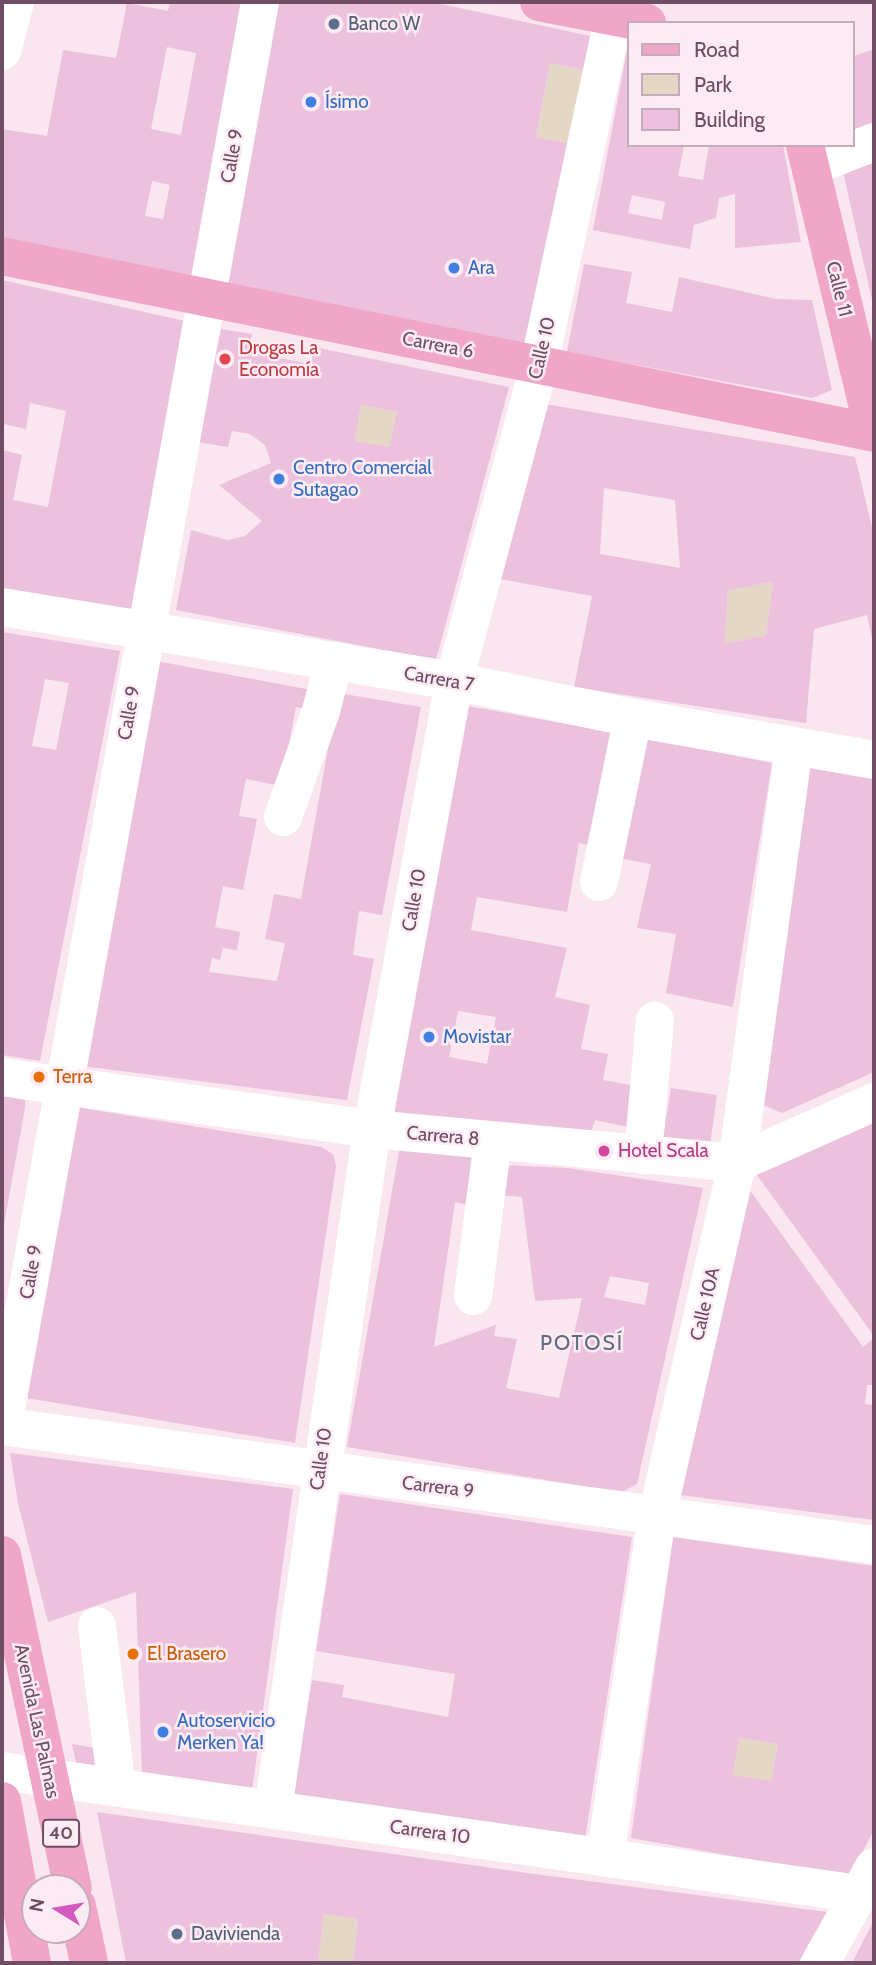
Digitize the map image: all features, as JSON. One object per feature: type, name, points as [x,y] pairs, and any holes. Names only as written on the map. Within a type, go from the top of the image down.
[{"type":"main road","points":[[539,2],[626,14]]},
{"type":"main road","name":"Calle 11","points":[[807,156],[874,433]]},
{"type":"main road","name":"Carrera 6","points":[[2,256],[874,433]]},
{"type":"main road","name":"Avenida Las Palmas","points":[[2,1555],[70,1874]]},
{"type":"main road","points":[[2,1801],[32,1963]]},
{"type":"main road","points":[[85,1944],[89,1963]]},
{"type":"street","points":[[2,51],[15,2]]},
{"type":"street","name":"Calle 9","points":[[2,1426],[144,630],[260,2]]},
{"type":"street","name":"Calle 10","points":[[272,1810],[319,1472],[372,1129],[454,681],[539,365],[626,14]]},
{"type":"street","points":[[855,146],[874,142]]},
{"type":"street","points":[[807,156],[850,147]]},
{"type":"street","name":"Carrera 7","points":[[2,607],[454,681],[633,718],[874,760]]},
{"type":"street","points":[[283,817],[321,711],[334,661]]},
{"type":"street","points":[[599,882],[633,718]]},
{"type":"street","name":"Calle 10A","points":[[605,1857],[657,1516],[737,1163],[794,748]]},
{"type":"street","points":[[643,1154],[655,1021]]},
{"type":"street","name":"Carrera 8","points":[[2,1077],[63,1088],[372,1129],[737,1163],[874,1102]]},
{"type":"street","points":[[473,1296],[493,1140]]},
{"type":"street","name":"Carrera 9","points":[[2,1426],[319,1472],[874,1545]]},
{"type":"street","points":[[97,1626],[117,1788]]},
{"type":"street","name":"Carrera 10","points":[[2,1772],[605,1857],[867,1880]]},
{"type":"street","points":[[820,1963],[867,1880]]},
{"type":"green space","points":[[550,63],[588,71],[572,144],[536,137]]},
{"type":"green space","points":[[361,405],[397,412],[389,447],[355,441]]},
{"type":"green space","points":[[773,582],[766,636],[725,643],[728,590]]},
{"type":"green space","points":[[739,1738],[778,1744],[771,1781],[733,1775]]},
{"type":"green space","points":[[324,1914],[358,1919],[353,1963],[318,1963]]},
{"type":"building","points":[[170,2],[247,2],[195,280],[2,238],[2,129],[47,136],[63,50],[116,58],[127,3],[168,11]],"holes":[[[167,47],[196,53],[181,135],[151,129]],[[152,181],[170,185],[163,219],[145,216]]]},
{"type":"building","points":[[274,2],[432,2],[595,37],[588,71],[550,63],[536,137],[572,144],[531,353],[221,287]]},
{"type":"building","points":[[628,45],[628,147],[684,147],[678,176],[703,180],[709,147],[783,147],[801,242],[735,248],[735,194],[719,198],[716,218],[694,225],[690,249],[593,230]],"holes":[[[632,195],[665,202],[662,220],[628,213]]]},
{"type":"building","points":[[872,50],[874,127],[855,133],[855,55]]},
{"type":"building","points":[[874,160],[874,304],[873,304],[843,172]]},
{"type":"building","points":[[584,264],[632,272],[626,303],[672,312],[679,277],[776,299],[812,300],[832,390],[812,398],[567,352]]},
{"type":"building","points":[[2,280],[189,322],[130,615],[2,591],[2,450],[22,455],[13,500],[48,507],[66,411],[30,403],[26,429],[4,424],[2,429]]},
{"type":"building","points":[[221,329],[252,334],[248,352],[311,364],[314,347],[509,387],[436,660],[176,610],[191,530],[227,540],[245,536],[262,521],[219,485],[271,463],[265,445],[250,434],[232,431],[228,447],[197,442]],"holes":[[[361,405],[397,412],[389,447],[355,441]]]},
{"type":"building","points":[[545,404],[855,457],[874,535],[874,649],[867,615],[814,629],[806,723],[574,687],[592,596],[500,579]],"holes":[[[604,488],[675,500],[680,568],[600,554]],[[773,582],[766,636],[725,643],[728,590]]]},
{"type":"building","points":[[2,632],[120,651],[40,1061],[2,1055]],"holes":[[[45,679],[69,683],[56,750],[32,746]]]},
{"type":"building","points":[[151,660],[322,692],[319,711],[296,707],[281,786],[246,779],[239,816],[257,819],[243,890],[223,886],[215,927],[240,932],[237,950],[223,948],[220,960],[212,958],[209,972],[277,981],[285,943],[265,939],[274,894],[301,899],[338,693],[421,707],[382,915],[359,911],[353,955],[374,959],[347,1100],[82,1066]]},
{"type":"building","points":[[468,706],[610,732],[588,845],[579,843],[567,912],[477,897],[471,930],[567,948],[555,997],[590,1005],[581,1049],[608,1054],[603,1080],[636,1086],[628,1127],[595,1120],[591,1133],[390,1112]],"holes":[[[458,1011],[496,1017],[487,1064],[449,1057]]]},
{"type":"building","points":[[644,737],[772,763],[733,1007],[666,993],[676,934],[637,928],[651,864],[619,858]]},
{"type":"building","points":[[806,765],[874,775],[874,1072],[782,1113],[761,1104]]},
{"type":"building","points":[[671,1088],[717,1095],[710,1145],[663,1138]]},
{"type":"building","points":[[2,1095],[25,1100],[3,1230]]},
{"type":"building","points":[[76,1107],[321,1147],[333,1154],[336,1166],[295,1443],[27,1398]]},
{"type":"building","points":[[874,1118],[874,1336],[754,1171]]},
{"type":"building","points":[[400,1146],[483,1157],[475,1207],[455,1202],[434,1347],[496,1325],[494,1336],[517,1339],[506,1388],[559,1398],[582,1298],[535,1301],[522,1197],[500,1195],[504,1165],[568,1168],[703,1188],[637,1484],[624,1491],[600,1489],[347,1447]],"holes":[[[610,1276],[649,1283],[645,1305],[604,1297]]]},
{"type":"building","points":[[744,1182],[863,1347],[874,1338],[874,1385],[867,1385],[865,1404],[874,1405],[874,1520],[680,1495]]},
{"type":"building","points":[[10,1453],[293,1489],[252,1791],[142,1777],[136,1592],[48,1622],[18,1503]]},
{"type":"building","points":[[340,1494],[632,1537],[585,1839],[293,1795],[312,1680],[344,1685],[342,1697],[448,1717],[455,1674],[316,1651]]},
{"type":"building","points":[[673,1537],[874,1566],[874,1830],[849,1877],[631,1838]],"holes":[[[739,1738],[778,1744],[771,1781],[733,1775]]]},
{"type":"building","points":[[72,1744],[101,1749],[98,1770],[77,1767]]},
{"type":"building","points":[[97,1812],[534,1874],[827,1912],[798,1963],[353,1963],[358,1919],[324,1914],[318,1963],[126,1963]]},
{"type":"building","points":[[874,1920],[874,1963],[852,1963]]},
{"type":"place","name":"Banco W","points":[[334,24]]},
{"type":"place","name":"Ísimo","points":[[311,102]]},
{"type":"place","name":"Ara","points":[[454,268]]},
{"type":"place","name":"Drogas La Economía","points":[[225,359]]},
{"type":"place","name":"Centro Comercial Sutagao","points":[[279,479]]},
{"type":"place","name":"Movistar","points":[[429,1037]]},
{"type":"place","name":"Terra","points":[[39,1077]]},
{"type":"place","name":"Hotel Scala","points":[[604,1151]]},
{"type":"place","name":"El Brasero","points":[[133,1654]]},
{"type":"place","name":"Autoservicio Merken Ya!","points":[[163,1732]]},
{"type":"place","name":"Davivienda","points":[[177,1934]]},
{"type":"district","name":"POTOSÍ","points":[[582,1343]]}]
